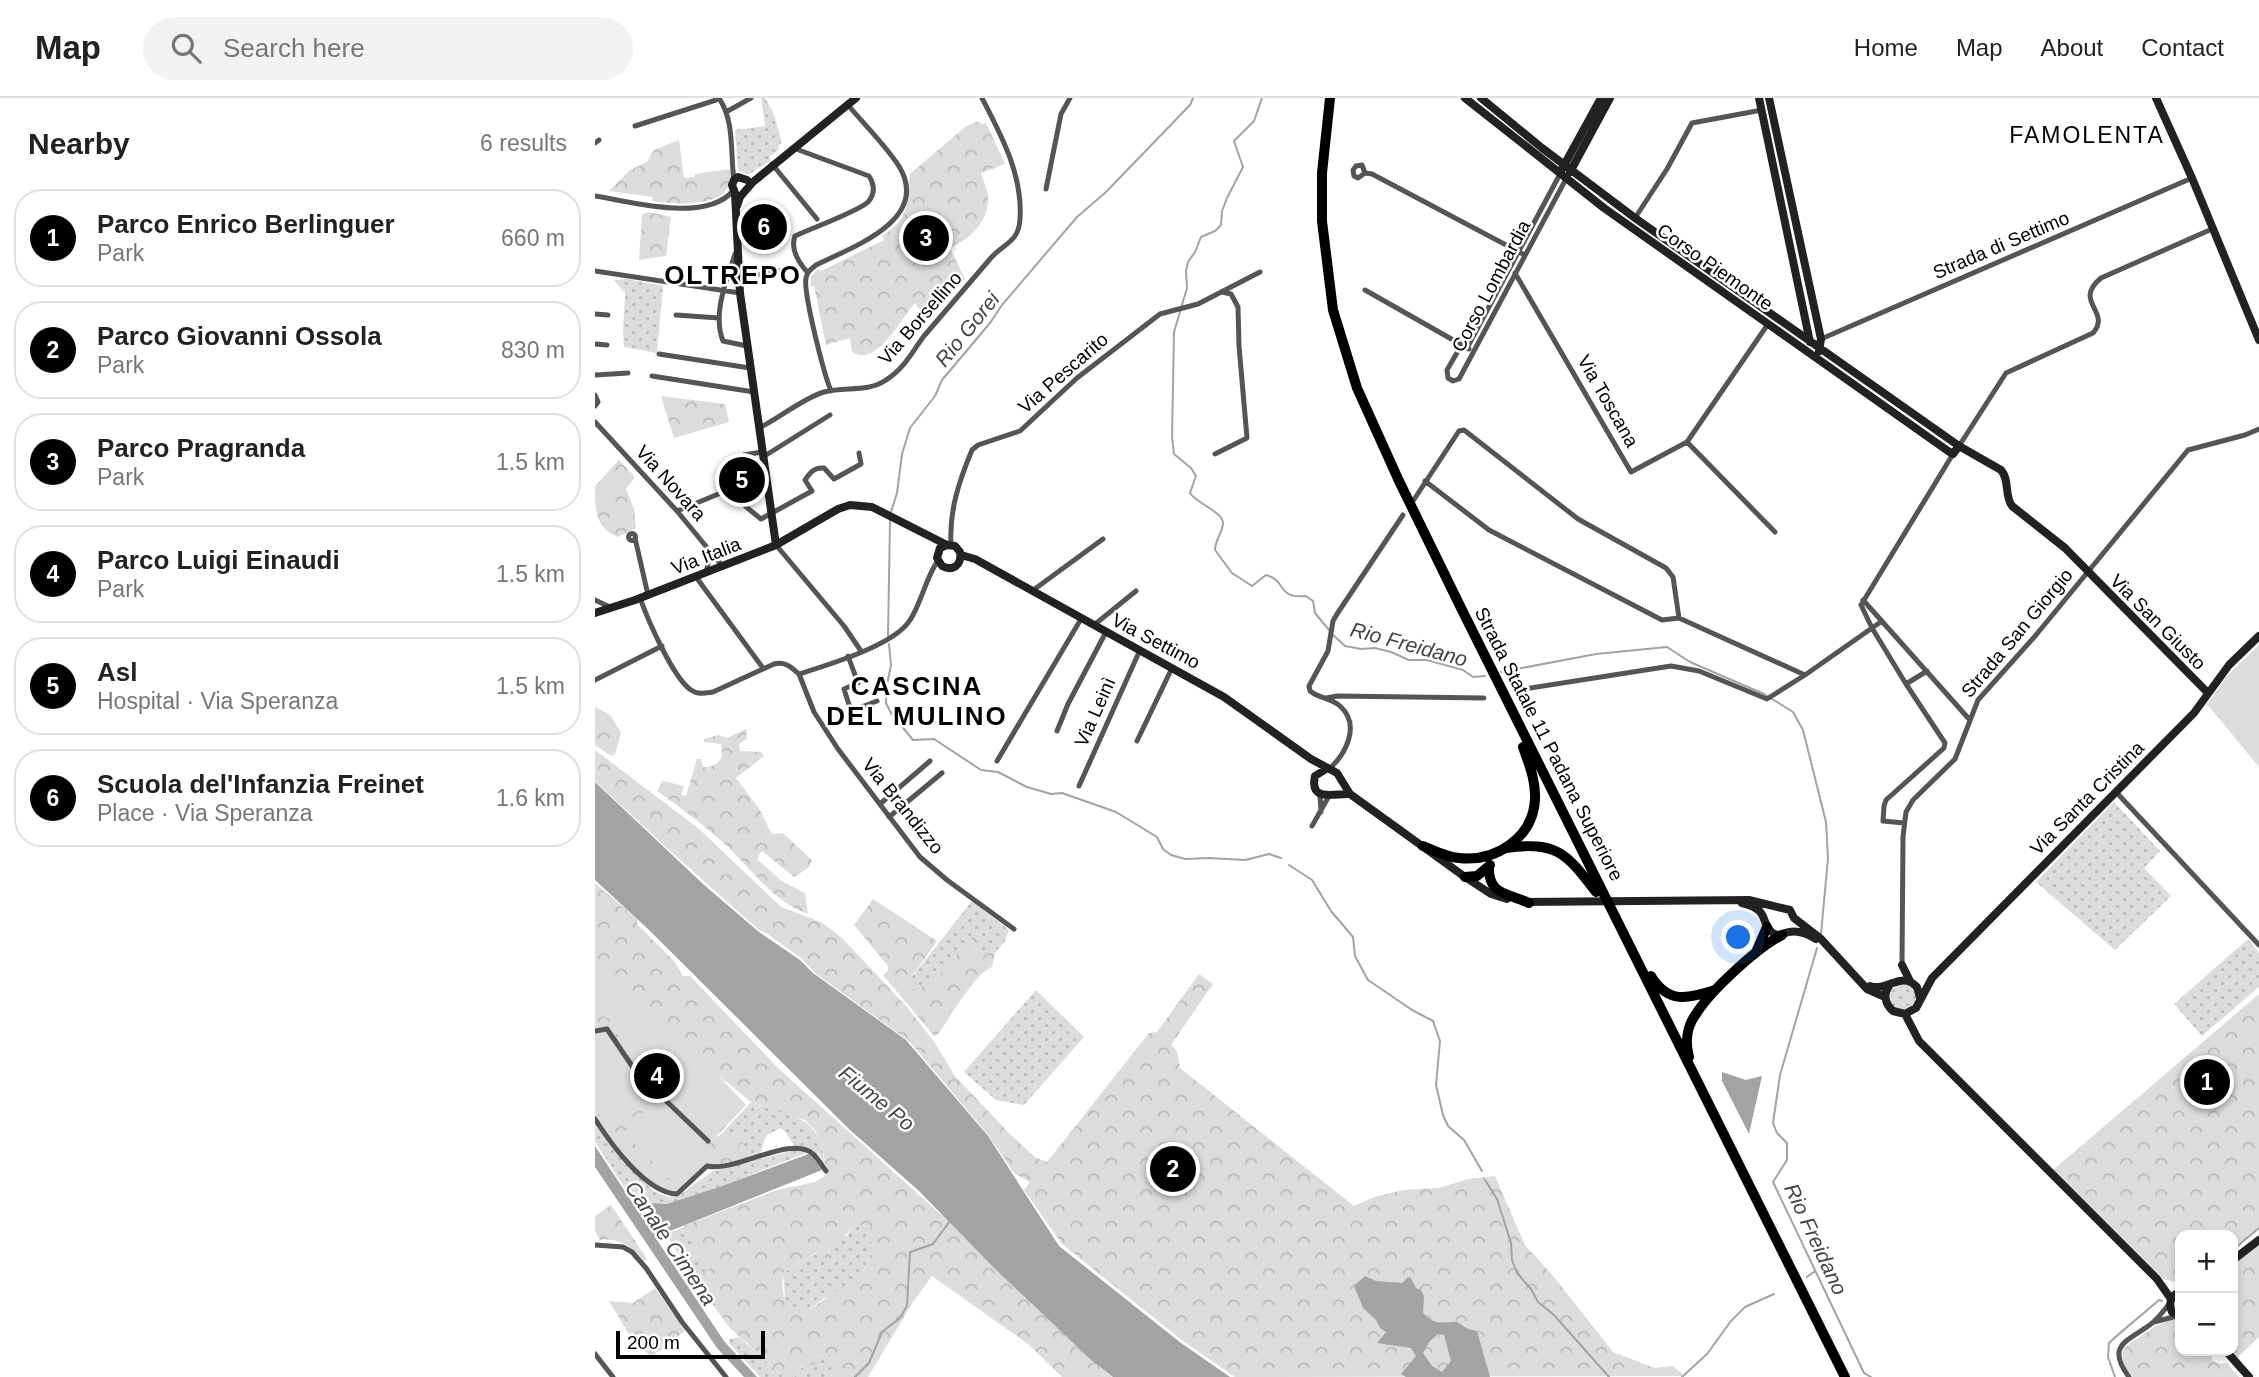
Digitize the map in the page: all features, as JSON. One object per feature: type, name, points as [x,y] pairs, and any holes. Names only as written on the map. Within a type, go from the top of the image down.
[{"type":"highway","name":"Strada Statale 11 Padana Superiore","points":[[1324,98],[1316,174],[1321,272],[1328,310],[1352,390],[1384,464],[1523,747],[1839,1377]]},
{"type":"highway","name":"Strada Statale 11 Padana Superiore","points":[[1330,98],[1322,173],[1322,221],[1333,310],[1357,388],[1399,481],[1845,1377]]},
{"type":"highway","points":[[1465,877],[1477,876],[1489,867],[1526,829],[1532,818],[1535,790],[1523,747]]},
{"type":"highway","points":[[1423,846],[1460,858],[1480,857],[1529,845],[1553,849],[1564,855],[1596,892]]},
{"type":"highway","points":[[1489,867],[1490,880],[1496,890],[1529,902]]},
{"type":"highway","points":[[1754,955],[1766,923]]},
{"type":"highway","points":[[1699,1082],[1688,1052],[1687,1033],[1695,1014],[1754,955],[1785,933]]},
{"type":"highway","points":[[1628,941],[1655,983],[1670,995],[1690,998],[1718,989]]},
{"type":"street","points":[[635,126],[719,98],[726,112],[735,177],[741,189],[736,213],[740,293],[776,545],[861,651]]},
{"type":"street","points":[[726,112],[751,98]]},
{"type":"street","points":[[773,165],[848,101],[856,98]]},
{"type":"street","name":"Via Borsellino","points":[[759,428],[821,392],[863,389],[885,381],[906,363],[923,338],[992,256],[1006,248],[1015,237],[1020,215],[1015,172],[982,98]]},
{"type":"street","points":[[1045,189],[1061,114],[1070,98]]},
{"type":"street","name":"Corso Piemonte","points":[[1465,98],[1640,234],[1954,454]]},
{"type":"street","name":"Corso Piemonte","points":[[1481,98],[1635,218],[1810,340],[1820,343],[1959,446]]},
{"type":"street","name":"Corso Lombardia","points":[[1568,167],[1601,98]]},
{"type":"street","name":"Corso Lombardia","points":[[1563,176],[1516,273],[1459,379],[1453,381],[1448,378],[1447,370],[1458,351],[1467,348],[1518,251],[1568,167],[1610,98]]},
{"type":"street","points":[[1759,98],[1775,153],[1820,343],[1813,355]]},
{"type":"street","points":[[1769,98],[1775,153]]},
{"type":"street","points":[[2156,98],[2259,340]]},
{"type":"street","points":[[595,196],[670,208],[694,208],[725,199],[796,149],[848,101]]},
{"type":"street","points":[[831,391],[816,338],[806,284],[808,273],[817,264],[880,233],[895,220],[902,209],[905,181],[900,167],[848,101]]},
{"type":"street","points":[[1635,218],[1667,169],[1692,123],[1762,110]]},
{"type":"street","points":[[1495,121],[1501,114]]},
{"type":"street","points":[[796,149],[869,176],[874,186],[873,194],[862,206],[795,236],[793,241],[798,261],[808,273]]},
{"type":"street","points":[[773,165],[817,219]]},
{"type":"street","points":[[1365,173],[1372,174],[1525,255]]},
{"type":"street","points":[[735,177],[741,189]]},
{"type":"street","name":"Strada di Settimo","points":[[1820,343],[2192,178]]},
{"type":"street","points":[[1640,234],[1646,225]]},
{"type":"street","points":[[1904,823],[1883,821],[1886,800],[1944,748],[1945,743],[1861,609],[1863,600],[2005,373],[2093,333],[2098,328],[2099,320],[2089,295],[2091,286],[2101,278],[2212,229]]},
{"type":"street","points":[[1668,253],[1673,244]]},
{"type":"street","points":[[737,247],[723,292],[719,330],[723,341],[747,346]]},
{"type":"street","points":[[1509,269],[1516,273]]},
{"type":"street","points":[[739,278],[785,270]]},
{"type":"street","points":[[595,271],[740,293]]},
{"type":"street","name":"Via Pescarito","points":[[953,550],[950,526],[952,508],[972,450],[978,445],[1020,432],[1092,366],[1160,314],[1198,304],[1260,272]]},
{"type":"street","name":"Via Toscana","points":[[1516,273],[1631,472],[1687,442],[1774,315]]},
{"type":"street","points":[[1803,279],[1813,355]]},
{"type":"street","points":[[1365,290],[1473,352]]},
{"type":"street","points":[[1216,454],[1247,439],[1238,307],[1230,294],[1222,292]]},
{"type":"street","points":[[595,314],[608,315]]},
{"type":"street","points":[[676,315],[719,318]]},
{"type":"street","points":[[595,344],[607,345]]},
{"type":"street","points":[[659,354],[750,368]]},
{"type":"street","points":[[595,375],[628,373]]},
{"type":"street","points":[[652,376],[754,392]]},
{"type":"street","points":[[595,395],[598,402],[595,407]]},
{"type":"street","points":[[830,415],[762,454],[744,455],[736,465],[733,488],[736,497],[761,519],[812,491],[805,480],[811,471],[824,468],[834,478],[861,464],[859,453]]},
{"type":"street","points":[[1909,423],[1915,415]]},
{"type":"street","name":"Via Novara","points":[[595,422],[677,511],[723,566]]},
{"type":"street","name":"Strada San Giorgio","points":[[1897,980],[1902,965],[1906,811],[1913,800],[1955,759],[1978,700],[2036,635],[2189,450],[2259,429]]},
{"type":"street","points":[[1413,501],[1459,430],[1464,430],[1578,519],[1666,568],[1673,578],[1679,618]]},
{"type":"street","points":[[1687,442],[1775,532]]},
{"type":"street","name":"Via San Giusto","points":[[1959,446],[2001,470],[2005,474],[2010,504],[2065,548],[2208,693]]},
{"type":"street","points":[[1425,481],[1489,530],[1539,558],[1662,620],[1679,618],[1805,675]]},
{"type":"street","points":[[677,511],[733,488]]},
{"type":"street","name":"Via Italia","points":[[635,538],[644,597],[776,545],[849,505],[872,507],[884,512],[932,536],[953,550]]},
{"type":"street","points":[[1403,515],[1337,614],[1331,629],[1328,652],[1310,686],[1314,695],[1338,705],[1350,724],[1350,736],[1341,758],[1341,779],[1350,794],[1491,894],[1529,902],[1749,900],[1786,908],[1870,991],[1885,997]]},
{"type":"street","points":[[1032,591],[1103,539]]},
{"type":"street","points":[[596,610],[613,608],[644,597],[663,646],[680,678],[691,690],[702,694],[780,662],[799,674],[891,639],[909,623],[924,595],[932,569],[940,564],[937,555],[953,550]]},
{"type":"street","name":"Via Settimo","points":[[940,564],[953,568],[953,550],[978,562],[1224,697],[1324,770],[1341,779]]},
{"type":"street","points":[[706,573],[711,552]]},
{"type":"street","points":[[696,577],[763,668]]},
{"type":"street","points":[[1094,625],[1136,591]]},
{"type":"street","points":[[595,600],[613,608]]},
{"type":"street","points":[[1863,600],[1969,719]]},
{"type":"street","points":[[997,761],[1081,619]]},
{"type":"street","points":[[1518,690],[1671,666],[1699,671],[1767,699],[1882,621]]},
{"type":"street","points":[[1057,731],[1068,704],[1106,632]]},
{"type":"street","name":"Via Santa Cristina","points":[[1920,998],[1932,978],[2194,713],[2229,665],[2259,636]]},
{"type":"street","points":[[595,680],[663,646]]},
{"type":"street","name":"Via Leinì","points":[[1079,786],[1140,650]]},
{"type":"street","points":[[848,656],[858,683],[844,689],[851,711],[877,701]]},
{"type":"street","points":[[1137,741],[1172,667]]},
{"type":"street","points":[[1906,684],[1927,671]]},
{"type":"street","name":"Via Brandizzo","points":[[799,674],[814,712],[838,749],[920,857],[1014,929]]},
{"type":"street","points":[[1338,705],[1338,698],[1341,696]]},
{"type":"street","points":[[1326,698],[1484,698]]},
{"type":"street","points":[[1341,758],[1324,770],[1314,784],[1328,794],[1350,794]]},
{"type":"street","points":[[880,804],[930,761]]},
{"type":"street","points":[[889,817],[941,774]]},
{"type":"street","points":[[1312,827],[1328,794],[1341,779]]},
{"type":"street","points":[[2116,792],[2259,945]]},
{"type":"street","points":[[1730,901],[1752,906],[1773,933],[1807,934],[1827,947]]},
{"type":"street","points":[[1766,923],[1768,912],[1777,906]]},
{"type":"street","points":[[1785,933],[1794,924],[1794,918]]},
{"type":"street","name":"Strada San Giorgio","points":[[1902,965],[1912,983]]},
{"type":"street","name":"Via Santa Cristina","points":[[1912,983],[1932,978]]},
{"type":"street","points":[[1864,984],[1875,988],[1889,986],[1897,980],[1912,983],[1920,998],[1914,1014],[1919,1041]]},
{"type":"street","points":[[1889,986],[1885,997],[1890,1009],[1905,1014],[1916,1008]]},
{"type":"street","points":[[1905,1014],[1919,1041],[2157,1279],[2171,1301],[2171,1310],[2175,1313]]},
{"type":"street","points":[[595,1031],[607,1029],[653,1097],[658,1094],[662,1097],[708,1141]]},
{"type":"street","points":[[595,1119],[607,1138],[641,1174],[657,1189],[669,1194],[677,1194],[707,1166],[717,1168],[778,1151],[802,1148],[813,1153],[826,1171]]},
{"type":"street","points":[[2238,1256],[2259,1240]]},
{"type":"street","points":[[595,1245],[623,1247],[632,1252],[682,1322],[726,1377]]},
{"type":"street","points":[[2157,1279],[2175,1289]]},
{"type":"street","points":[[2129,1377],[2119,1362],[2123,1343],[2154,1322],[2179,1293]]},
{"type":"street","points":[[2154,1322],[2175,1317]]},
{"type":"street","points":[[595,1354],[613,1377]]},
{"type":"street","points":[[2230,1356],[2249,1377]]},
{"type":"green space","points":[[761,98],[765,98],[773,112],[782,142],[770,157],[770,161],[748,175],[738,170],[735,130],[765,126]]},
{"type":"green space","points":[[978,121],[986,123],[1005,164],[981,173],[988,195],[986,213],[972,234],[950,248],[965,279],[962,282],[952,274],[926,303],[928,308],[923,314],[915,303],[888,339],[870,353],[861,355],[852,352],[850,338],[826,345],[814,286],[810,286],[811,276],[818,269],[821,271],[884,240],[882,236],[899,222],[906,209],[910,174],[965,127]]},
{"type":"green space","points":[[679,140],[684,178],[730,169],[730,182],[725,191],[704,202],[676,203],[652,201],[653,197],[609,191],[630,170],[647,162],[654,150]]},
{"type":"green space","points":[[649,212],[671,217],[666,256],[639,260],[642,214]]},
{"type":"green space","points":[[611,277],[614,280],[627,279],[663,286],[657,353],[624,347],[625,293]]},
{"type":"green space","points":[[661,396],[725,404],[729,422],[674,438]]},
{"type":"green space","points":[[619,460],[635,477],[626,489],[634,509],[636,528],[618,537],[605,529],[598,517],[595,486]]},
{"type":"green space","points":[[607,475],[623,490],[606,508],[595,498],[595,488]]},
{"type":"green space","points":[[2259,645],[2259,767],[2207,704],[2227,676]]},
{"type":"green space","points":[[595,707],[610,715],[621,733],[615,754],[611,756],[595,745]]},
{"type":"green space","points":[[746,729],[747,739],[739,744],[740,751],[761,752],[764,756],[736,778],[760,810],[770,831],[773,834],[783,833],[812,860],[808,868],[794,877],[762,851],[758,860],[783,882],[805,893],[808,914],[774,894],[721,840],[657,791],[663,781],[684,786],[681,795],[686,796],[697,759],[701,759],[703,767],[706,767],[714,765],[722,757],[721,744],[704,742],[704,739],[718,735],[727,738]]},
{"type":"green space","points":[[595,750],[698,828],[781,907],[821,922],[841,937],[907,1007],[935,1043],[954,1075],[1036,1158],[1047,1162],[1149,1033],[1157,1032],[1199,974],[1213,984],[1171,1045],[1177,1051],[1180,1068],[1354,1206],[1374,1197],[1403,1190],[1439,1188],[1468,1179],[1495,1176],[1525,1245],[1613,1352],[1655,1368],[1673,1366],[1685,1376],[1235,1377],[1183,1341],[1062,1244],[1024,1190],[1030,1182],[1014,1173],[988,1135],[910,1042],[815,973],[801,958],[759,930],[669,850],[595,781]]},
{"type":"green space","points":[[2114,802],[2160,851],[2144,868],[2171,896],[2115,950],[2036,882]]},
{"type":"green space","points":[[595,883],[637,919],[637,924],[675,962],[683,976],[690,976],[779,1069],[947,1220],[993,1267],[1112,1377],[1062,1377],[1028,1344],[932,1276],[913,1302],[868,1377],[831,1377],[835,1359],[828,1354],[819,1356],[815,1364],[802,1366],[794,1377],[784,1377],[730,1328],[694,1279],[711,1267],[696,1251],[683,1226],[777,1190],[815,1182],[826,1175],[824,1154],[815,1130],[805,1120],[751,1102],[718,1075],[746,1105],[714,1139],[721,1134],[733,1139],[741,1133],[745,1139],[738,1145],[745,1159],[717,1167],[707,1164],[677,1192],[664,1189],[641,1173],[620,1150],[595,1115]],"holes":[[[853,1226],[872,1227],[868,1236],[874,1249],[857,1284],[849,1291],[839,1289],[806,1312],[788,1302],[783,1293],[783,1273],[818,1251],[829,1259],[828,1244],[838,1246]]]},
{"type":"green space","points":[[873,899],[937,941],[908,982],[917,993],[928,980],[935,980],[978,931],[983,934],[974,950],[995,953],[992,967],[978,978],[934,1036],[883,975],[888,971],[888,966],[854,925]]},
{"type":"green space","points":[[972,901],[1009,930],[1005,941],[995,953],[974,950],[983,934],[935,980],[928,980],[917,993],[907,983]]},
{"type":"green space","points":[[2248,939],[2259,953],[2259,987],[2202,1036],[2174,1004]]},
{"type":"green space","points":[[595,967],[632,1006],[613,1020],[595,1014]]},
{"type":"green space","points":[[1903,984],[1912,988],[1916,997],[1912,1006],[1903,1010],[1894,1006],[1890,997],[1894,988]]},
{"type":"green space","points":[[1036,990],[1084,1037],[1024,1105],[996,1100],[964,1072]]},
{"type":"green space","points":[[2259,994],[2259,1228],[2238,1245],[2238,1230],[2175,1230],[2175,1282],[2163,1279],[2053,1170]]},
{"type":"green space","points":[[637,1006],[690,1053],[656,1086],[611,1026]]},
{"type":"green space","points":[[604,1033],[651,1101],[610,1131],[595,1108],[595,1039]]},
{"type":"green space","points":[[694,1056],[745,1105],[710,1141],[659,1092]]},
{"type":"green space","points":[[659,1096],[716,1154],[680,1189],[624,1133]]},
{"type":"green space","points":[[751,1102],[791,1115],[810,1126],[822,1148],[825,1165],[820,1155],[817,1153],[813,1157],[809,1152],[668,1204],[634,1202],[595,1142],[595,1124],[630,1168],[654,1191],[668,1197],[678,1196],[713,1171],[799,1149],[780,1128],[766,1136],[760,1154],[745,1159],[732,1139],[721,1134]]},
{"type":"green space","points":[[611,1205],[647,1259],[644,1261],[625,1244],[614,1240],[600,1240],[595,1231],[595,1216]]},
{"type":"green space","points":[[853,1226],[872,1227],[874,1249],[857,1284],[849,1291],[824,1298],[806,1312],[794,1308],[785,1299],[783,1273],[819,1251],[829,1254],[828,1244],[847,1236]]},
{"type":"green space","points":[[684,1227],[696,1251],[711,1267],[694,1279],[666,1234]]},
{"type":"green space","points":[[2259,1243],[2259,1337],[2237,1358],[2235,1356],[2238,1356],[2238,1259]]},
{"type":"green space","points":[[655,1288],[685,1331],[651,1357],[632,1339],[609,1301],[633,1303]]},
{"type":"green space","points":[[2171,1319],[2175,1320],[2175,1356],[2212,1356],[2212,1360],[2219,1364],[2227,1363],[2239,1377],[2133,1377],[2122,1360],[2125,1347]]},
{"type":"green space","points":[[739,1337],[784,1377],[760,1377],[729,1343],[729,1339]]},
{"type":"green space","points":[[828,1354],[835,1359],[831,1377],[794,1377],[809,1362]]},
{"type":"water","name":"Fiume Po","points":[[595,782],[703,884],[759,932],[906,1040],[988,1136],[1059,1246],[1181,1343],[1230,1377],[1113,1377],[1091,1360],[993,1267],[919,1191],[850,1130],[647,928],[595,880]]},
{"type":"water","points":[[1722,1072],[1746,1080],[1762,1076],[1749,1134],[1722,1081]]},
{"type":"water","points":[[595,1146],[632,1202],[667,1204],[811,1153],[822,1170],[655,1237],[724,1341],[757,1377],[744,1377],[717,1348],[595,1167]]},
{"type":"water","points":[[1365,1276],[1376,1281],[1402,1283],[1408,1277],[1411,1278],[1424,1297],[1423,1313],[1427,1317],[1439,1322],[1457,1322],[1477,1331],[1490,1377],[1406,1377],[1401,1374],[1416,1356],[1411,1348],[1377,1343],[1386,1332],[1363,1308],[1354,1286]],"holes":[[[1438,1334],[1444,1335],[1451,1361],[1442,1372],[1432,1366],[1423,1353]]]},
{"type":"waterway","name":"Rio Gorei","points":[[891,512],[910,428],[935,396],[942,380],[1077,217],[1106,192],[1190,105],[1193,98]]},
{"type":"waterway","name":"Rio Freidano","points":[[1262,98],[1254,121],[1234,141],[1243,167],[1222,211],[1221,225],[1201,237],[1188,262],[1187,288],[1174,332],[1174,454],[1191,468],[1196,476],[1190,493],[1222,519],[1223,526],[1215,550],[1232,573],[1252,586],[1266,575],[1277,581],[1290,595],[1306,596],[1313,601],[1315,613],[1329,630]]},
{"type":"waterway","name":"Rio Gorei","points":[[888,636],[890,521]]},
{"type":"waterway","name":"Rio Freidano","points":[[1332,634],[1345,646],[1375,648],[1409,660],[1427,660],[1463,670],[1473,677],[1485,676]]},
{"type":"waterway","points":[[889,644],[891,665],[886,703],[913,740],[934,739],[981,770],[998,772],[1027,787],[1051,794],[1062,793],[1116,812],[1157,837],[1163,849],[1171,855],[1185,859],[1245,860],[1269,854],[1281,858]]},
{"type":"waterway","name":"Rio Freidano","points":[[1501,672],[1596,654],[1667,647],[1690,662],[1764,694],[1793,712],[1803,730],[1826,822],[1828,858],[1821,934]]},
{"type":"waterway","points":[[1289,865],[1312,880],[1331,911],[1353,937],[1355,956],[1368,980],[1433,1021],[1440,1041],[1436,1085],[1443,1115],[1448,1126],[1464,1140],[1482,1171]]},
{"type":"waterway","name":"Rio Freidano","points":[[1817,948],[1780,1075],[1773,1123],[1777,1133],[1787,1143],[1787,1160],[1773,1182],[1864,1373],[1871,1377]]},
{"type":"waterway","points":[[1485,1180],[1497,1199],[1517,1273],[1538,1302],[1554,1315],[1609,1377]]},
{"type":"waterway","points":[[855,1377],[869,1363],[882,1332],[900,1318],[907,1306],[910,1252],[933,1244],[950,1221]]},
{"type":"waterway","points":[[2238,1246],[2259,1228]]},
{"type":"waterway","points":[[1807,1277],[1815,1271]]},
{"type":"waterway","points":[[1682,1377],[1707,1354],[1745,1307],[1774,1294]]},
{"type":"waterway","points":[[2115,1377],[2108,1357],[2109,1343],[2159,1300],[2162,1301]]},
{"type":"place","name":"Scuola del'Infanzia Freinet","points":[[764,227]]},
{"type":"place","name":"Parco Pragranda","points":[[926,238]]},
{"type":"place","name":"Asl","points":[[742,480]]},
{"type":"place","name":"Parco Luigi Einaudi","points":[[657,1076]]},
{"type":"place","name":"Parco Enrico Berlinguer","points":[[2207,1082]]},
{"type":"place","name":"Parco Giovanni Ossola","points":[[1173,1169]]},
{"type":"district","name":"FAMOLENTA","points":[[2087,135]]},
{"type":"district","name":"OLTREPO","points":[[733,275]]},
{"type":"district","name":"CASCINA DEL MULINO","points":[[917,701]]},
{"type":"water label","name":"Canale Cimena","points":[[671,1243]]}]
